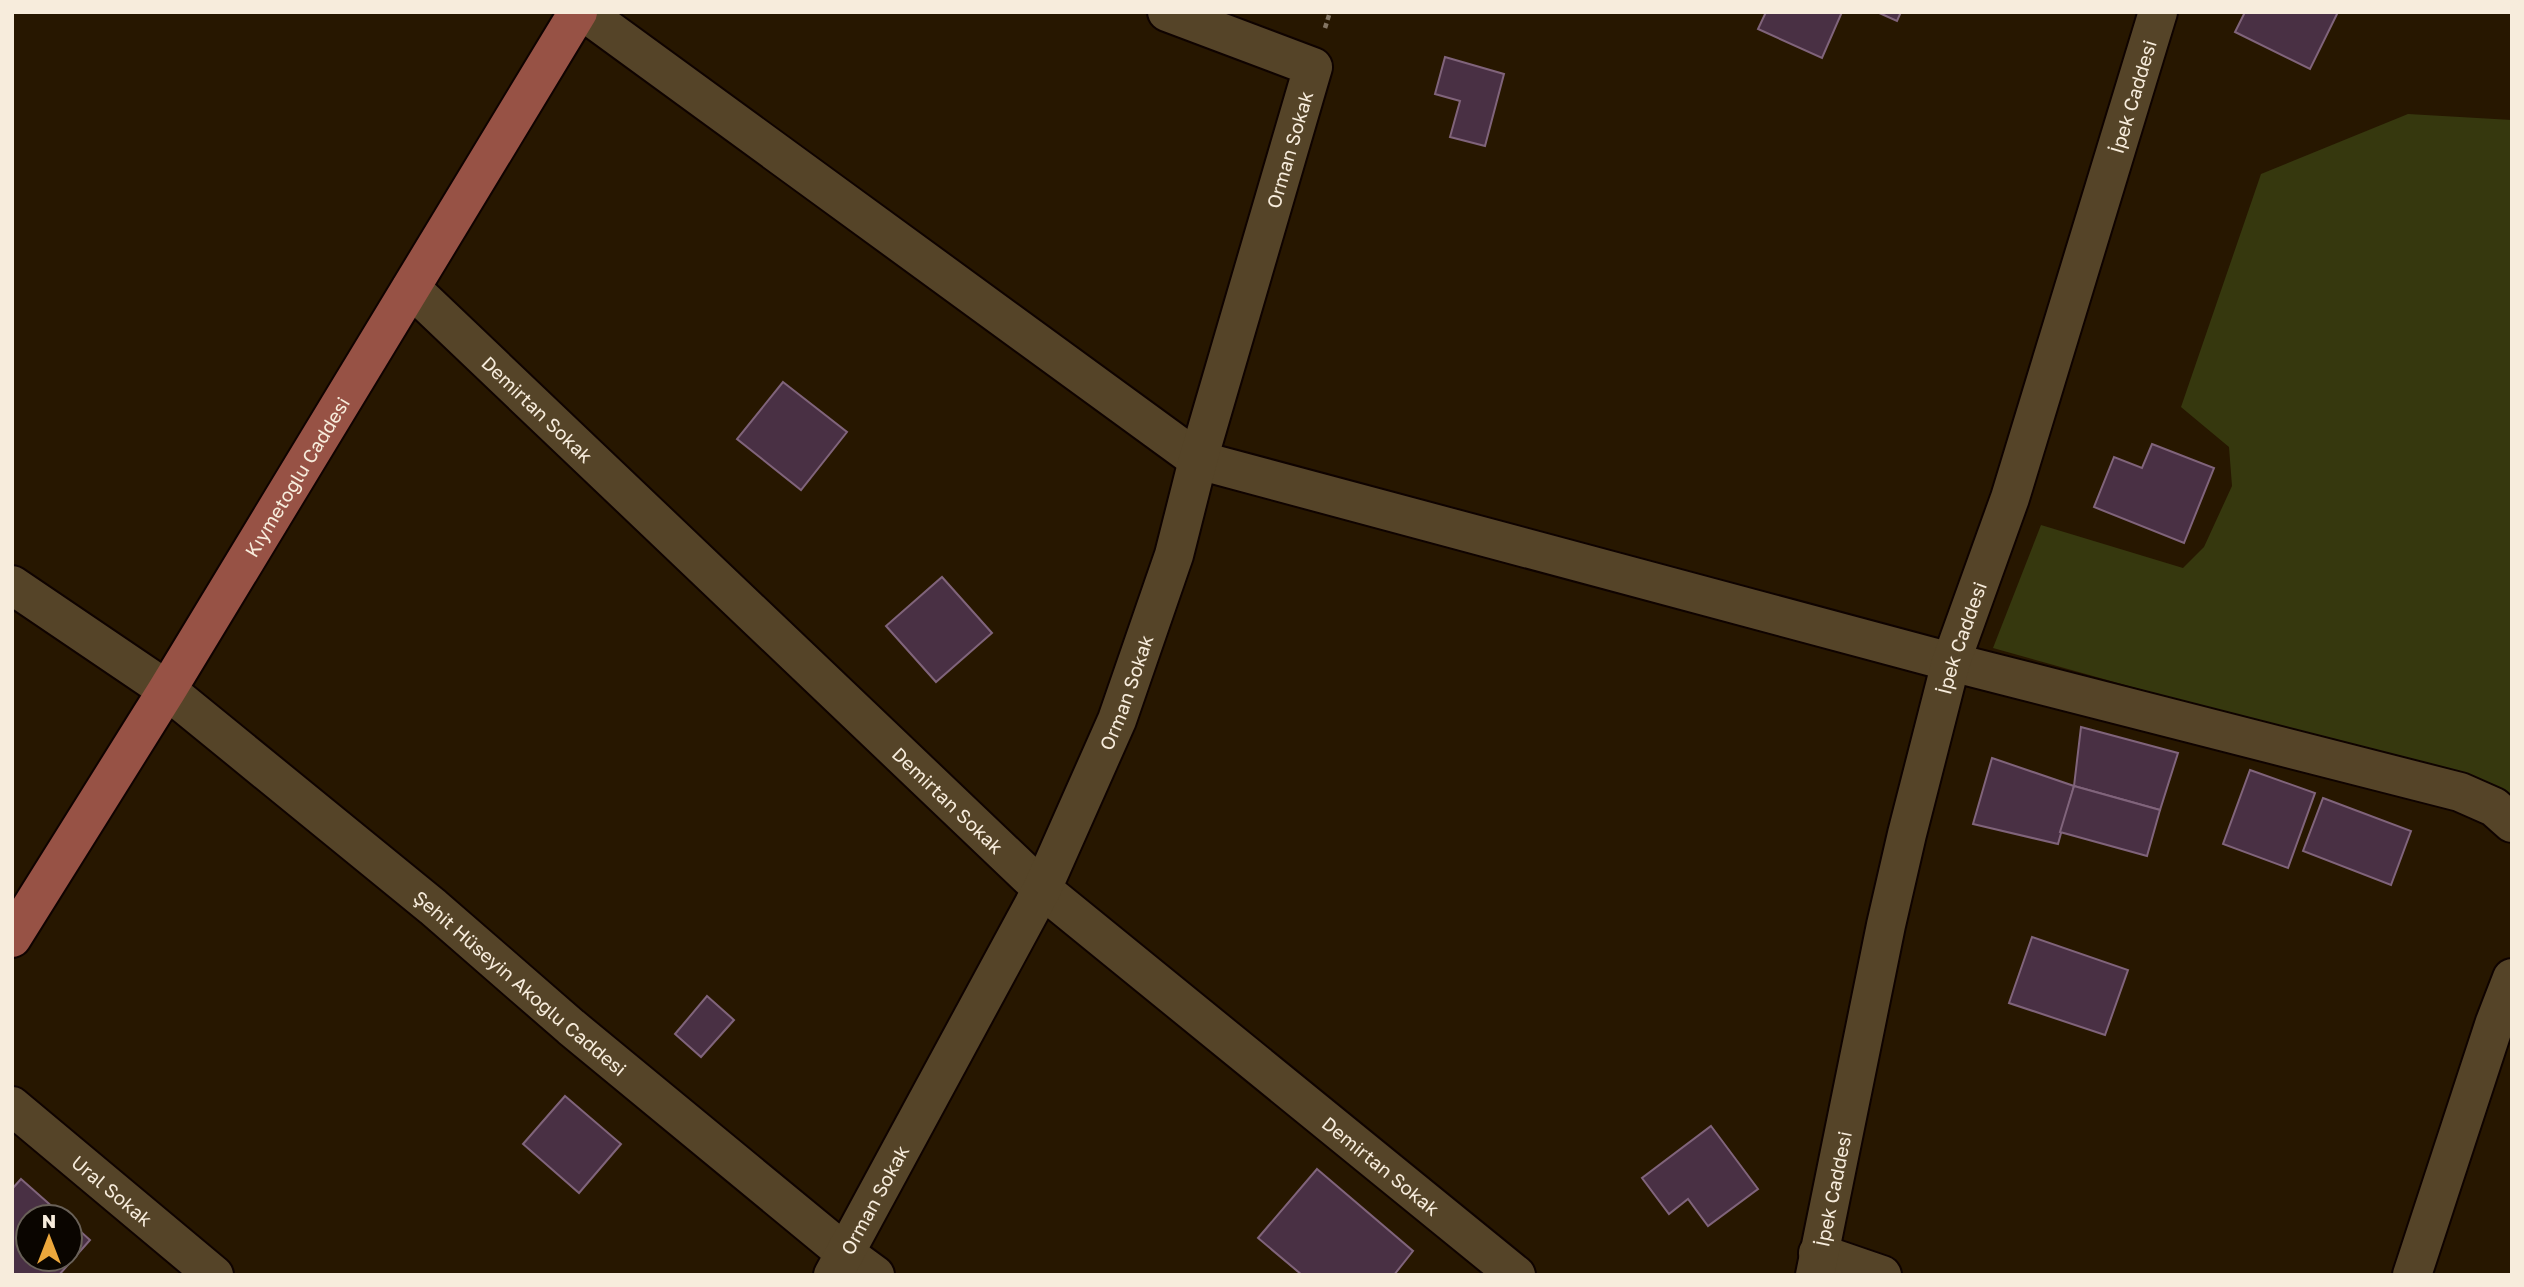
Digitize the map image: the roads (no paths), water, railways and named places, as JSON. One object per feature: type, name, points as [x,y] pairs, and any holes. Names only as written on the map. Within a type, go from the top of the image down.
[{"type":"main road","name":"Kıymetoğlu Caddesi","points":[[12,938],[167,690],[581,12]]},
{"type":"street","points":[[581,12],[1198,460],[1951,662],[2460,792],[2494,807],[2512,824]]},
{"type":"street","name":"Orman Sokak","points":[[851,1267],[1042,889],[1117,720],[1174,555],[1198,460],[1313,67],[1167,12]]},
{"type":"street","name":"İpek Caddesi","points":[[1816,1264],[1892,899],[1951,662],[2010,498],[2158,12]]},
{"type":"street","name":"Demirtan Sokak","points":[[411,288],[1042,889],[1516,1275]]},
{"type":"street","name":"Şehit Hüseyin Akoğlu Caddesi","points":[[12,585],[167,690],[433,906],[851,1267]]},
{"type":"street","points":[[2412,1275],[2512,978]]},
{"type":"street","name":"Ural Sokak","points":[[12,1106],[214,1275]]},
{"type":"street","points":[[1816,1264],[1882,1275]]}]
